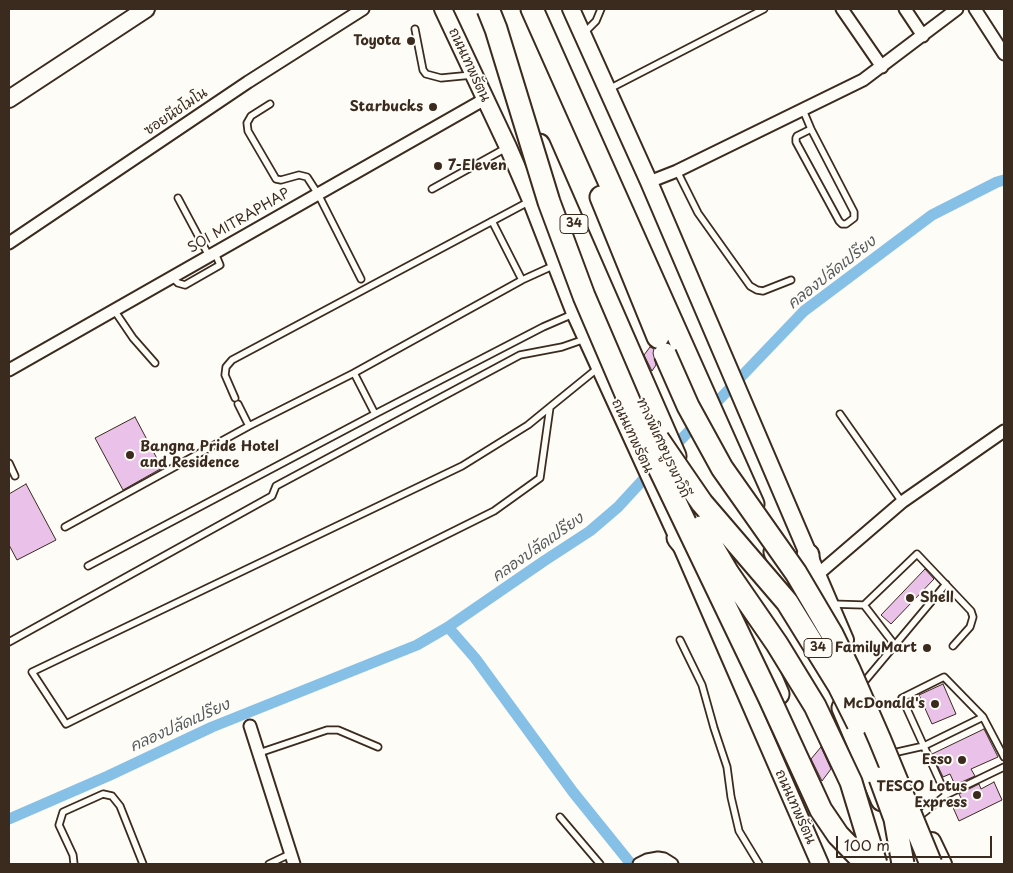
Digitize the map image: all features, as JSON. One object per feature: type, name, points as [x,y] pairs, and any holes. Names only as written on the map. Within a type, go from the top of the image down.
[{"type":"highway","name":"34","points":[[480,9],[663,440],[682,472],[852,864]]},
{"type":"highway","points":[[488,9],[496,29],[555,219],[584,296],[647,443],[821,810],[838,835],[866,864]]},
{"type":"highway","name":"ทางพิเศษบูรพาวิถี","points":[[499,9],[558,199],[593,292],[663,440],[697,520],[713,549],[778,644],[815,706],[851,782],[876,864]]},
{"type":"highway","points":[[520,9],[625,254],[661,345],[692,414],[722,468],[796,573],[832,634],[880,740],[931,864]]},
{"type":"highway","name":"34","points":[[532,9],[814,640],[909,864]]},
{"type":"highway","points":[[663,440],[702,503],[787,602],[839,686],[855,718],[886,791],[895,819],[903,864]]},
{"type":"highway","points":[[678,538],[746,621]]},
{"type":"highway","points":[[812,565],[814,640]]},
{"type":"main road","points":[[9,99],[146,9]]},
{"type":"main road","name":"ถนนเทพรัตน","points":[[443,9],[508,147],[575,313],[678,538],[820,864]]},
{"type":"main road","points":[[455,9],[465,33],[474,76]]},
{"type":"main road","name":"34","points":[[571,9],[649,182],[942,864]]},
{"type":"street","name":"ซอยนีชโมโน","points":[[9,243],[248,82],[363,9]]},
{"type":"street","points":[[842,9],[882,67]]},
{"type":"street","points":[[905,9],[923,36]]},
{"type":"street","points":[[649,182],[678,171],[864,80],[958,9]]},
{"type":"street","points":[[975,9],[1004,54]]},
{"type":"street","name":"SOI MITRAPHAP","points":[[9,370],[485,99]]},
{"type":"street","points":[[812,565],[1004,430]]},
{"type":"street","points":[[250,726],[292,859]]},
{"type":"street","points":[[639,864],[658,858],[672,864]]},
{"type":"lane","points":[[583,34],[596,21],[601,9]]},
{"type":"lane","points":[[607,90],[764,9]]},
{"type":"lane","points":[[415,30],[423,70],[426,74],[441,78],[474,76]]},
{"type":"lane","points":[[270,104],[250,116],[247,123],[248,131],[276,179],[282,180],[299,175],[308,177],[361,279]]},
{"type":"lane","points":[[802,109],[854,212],[854,218],[846,224],[842,224],[839,221],[796,142],[798,136],[811,128]]},
{"type":"lane","points":[[432,189],[508,147]]},
{"type":"lane","points":[[678,171],[698,213],[750,286],[763,291],[791,280]]},
{"type":"lane","points":[[178,198],[211,254]]},
{"type":"lane","points":[[249,426],[225,374],[226,367],[232,360],[531,200]]},
{"type":"lane","points":[[492,221],[522,280]]},
{"type":"lane","points":[[66,527],[249,426],[354,373],[522,280],[556,264]]},
{"type":"lane","points":[[114,310],[133,338],[155,363]]},
{"type":"lane","points":[[88,566],[375,414],[543,327],[575,313]]},
{"type":"lane","points":[[9,642],[272,496],[276,486],[520,355],[562,347],[587,338]]},
{"type":"lane","points":[[550,407],[540,478],[494,512],[66,724],[32,672],[462,466],[528,425],[600,366]]},
{"type":"lane","points":[[354,373],[375,414]]},
{"type":"lane","points":[[840,414],[902,502]]},
{"type":"lane","points":[[9,464],[15,476]]},
{"type":"lane","points":[[829,604],[864,606],[917,554],[971,611],[973,616],[970,627],[953,646]]},
{"type":"lane","points":[[864,682],[946,584]]},
{"type":"lane","points":[[864,606],[894,644]]},
{"type":"lane","points":[[680,640],[702,685],[727,767],[739,831],[759,864]]},
{"type":"lane","points":[[946,795],[902,698],[944,677],[983,717],[1004,757]]},
{"type":"lane","points":[[893,753],[924,746],[983,717]]},
{"type":"lane","points":[[259,753],[327,730],[338,730],[378,748]]},
{"type":"lane","points":[[920,814],[946,795],[1004,767]]},
{"type":"lane","points":[[74,864],[73,856],[59,825],[63,812],[103,794],[112,796],[120,806],[143,864]]},
{"type":"lane","points":[[560,817],[600,864]]},
{"type":"lane","points":[[269,864],[292,859]]},
{"type":"building","points":[[650,347],[654,349],[656,365],[652,371],[644,355]]},
{"type":"building","name":"Bangna Pride Hotel and Residence","points":[[135,417],[162,468],[123,490],[95,438]]},
{"type":"building","points":[[26,484],[56,540],[17,560],[9,545],[9,494]]},
{"type":"building","points":[[925,569],[934,579],[891,624],[881,615]]},
{"type":"building","points":[[943,684],[956,714],[932,724],[919,695]]},
{"type":"building","points":[[984,729],[998,757],[971,769],[975,776],[955,785],[950,774],[943,777],[932,754]]},
{"type":"building","points":[[821,747],[831,769],[822,781],[811,759]]},
{"type":"building","points":[[994,782],[1002,800],[959,821],[951,803],[961,798],[959,794],[979,784],[981,789]]},
{"type":"waterway","name":"คลองปลัดเปรียง","points":[[670,451],[804,311],[932,215],[1004,180]]},
{"type":"waterway","name":"คลองปลัดเปรียง","points":[[9,819],[108,776],[212,727],[417,645],[448,627],[590,531],[618,507],[652,470]]},
{"type":"waterway","points":[[448,627],[475,658],[573,792],[631,864]]},
{"type":"place","name":"Toyota","points":[[411,41]]},
{"type":"place","name":"Starbucks","points":[[433,107]]},
{"type":"place","name":"7-Eleven","points":[[438,166]]},
{"type":"place","name":"Bangna Pride Hotel and Residence","points":[[130,455]]},
{"type":"place","name":"Shell","points":[[910,598]]},
{"type":"place","name":"FamilyMart","points":[[927,648]]},
{"type":"place","name":"McDonald's","points":[[935,704]]},
{"type":"place","name":"Esso","points":[[962,760]]},
{"type":"place","name":"TESCO Lotus Express","points":[[977,795]]}]
